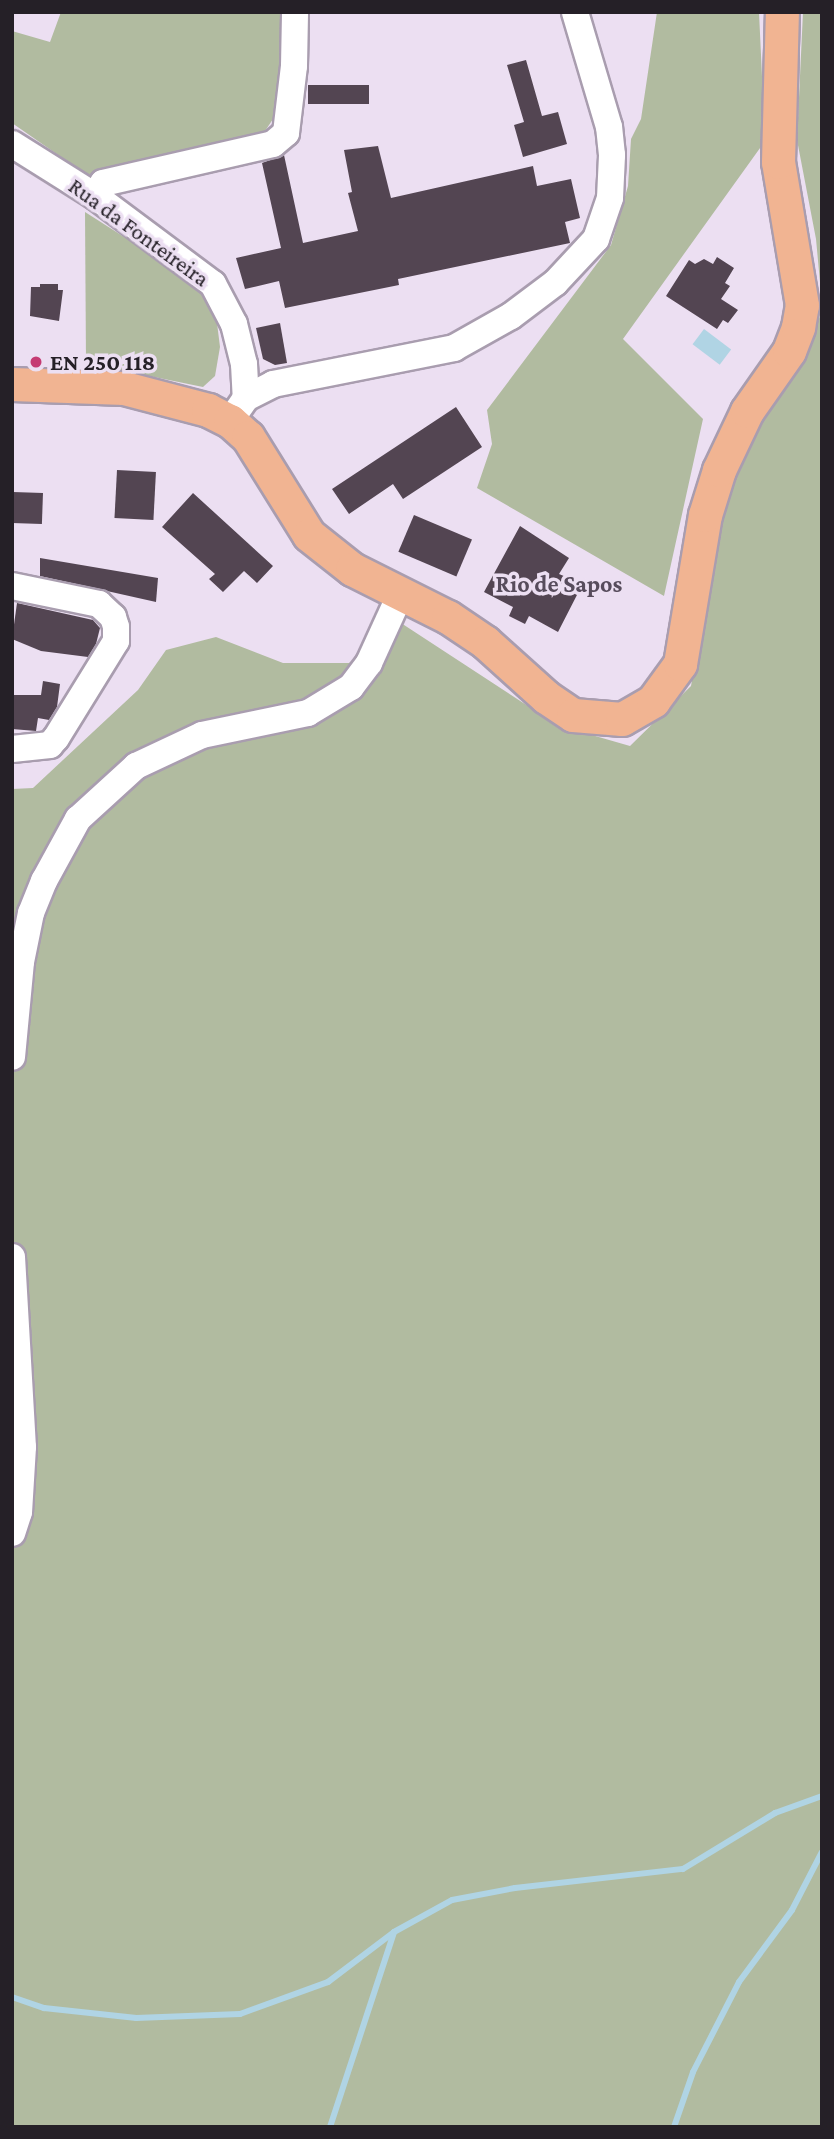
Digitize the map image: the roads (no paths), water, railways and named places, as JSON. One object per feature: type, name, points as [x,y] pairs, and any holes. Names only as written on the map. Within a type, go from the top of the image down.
[{"type":"main road","points":[[12,384],[124,388],[208,410],[238,410],[248,437],[309,535],[352,569],[457,624],[485,642],[546,697],[573,715],[622,719],[653,701],[680,664],[705,515],[719,470],[747,411],[789,351],[802,305],[778,162],[782,12]]},
{"type":"street","points":[[95,196],[103,183],[273,144],[286,133],[293,78],[295,12]]},
{"type":"street","points":[[238,410],[273,384],[454,348],[510,316],[555,283],[596,239],[610,198],[612,155],[608,127],[575,12]]},
{"type":"street","name":"Rua da Fonteireira","points":[[12,144],[95,196],[213,284],[234,324],[244,364],[238,410]]},
{"type":"street","points":[[12,586],[99,604],[113,617],[116,641],[57,738],[50,745],[12,749]]},
{"type":"street","points":[[12,1057],[21,962],[31,913],[44,881],[78,819],[126,775],[145,762],[202,735],[308,713],[351,687],[369,663],[400,595]]},
{"type":"street","points":[[12,1257],[23,1447],[19,1512],[12,1533]]},
{"type":"water","points":[[704,329],[731,349],[720,365],[693,344]]},
{"type":"waterway","points":[[12,1997],[44,2008],[136,2018],[240,2014],[328,1982],[394,1932],[452,1900],[515,1888],[683,1869],[775,1813],[822,1796]]},
{"type":"waterway","points":[[674,2127],[693,2072],[739,1982],[792,1910],[822,1852]]},
{"type":"waterway","points":[[330,2127],[394,1932]]},
{"type":"place","name":"EN 250 118","points":[[36,362]]},
{"type":"district","name":"Rio de Sapos","points":[[559,584]]}]
